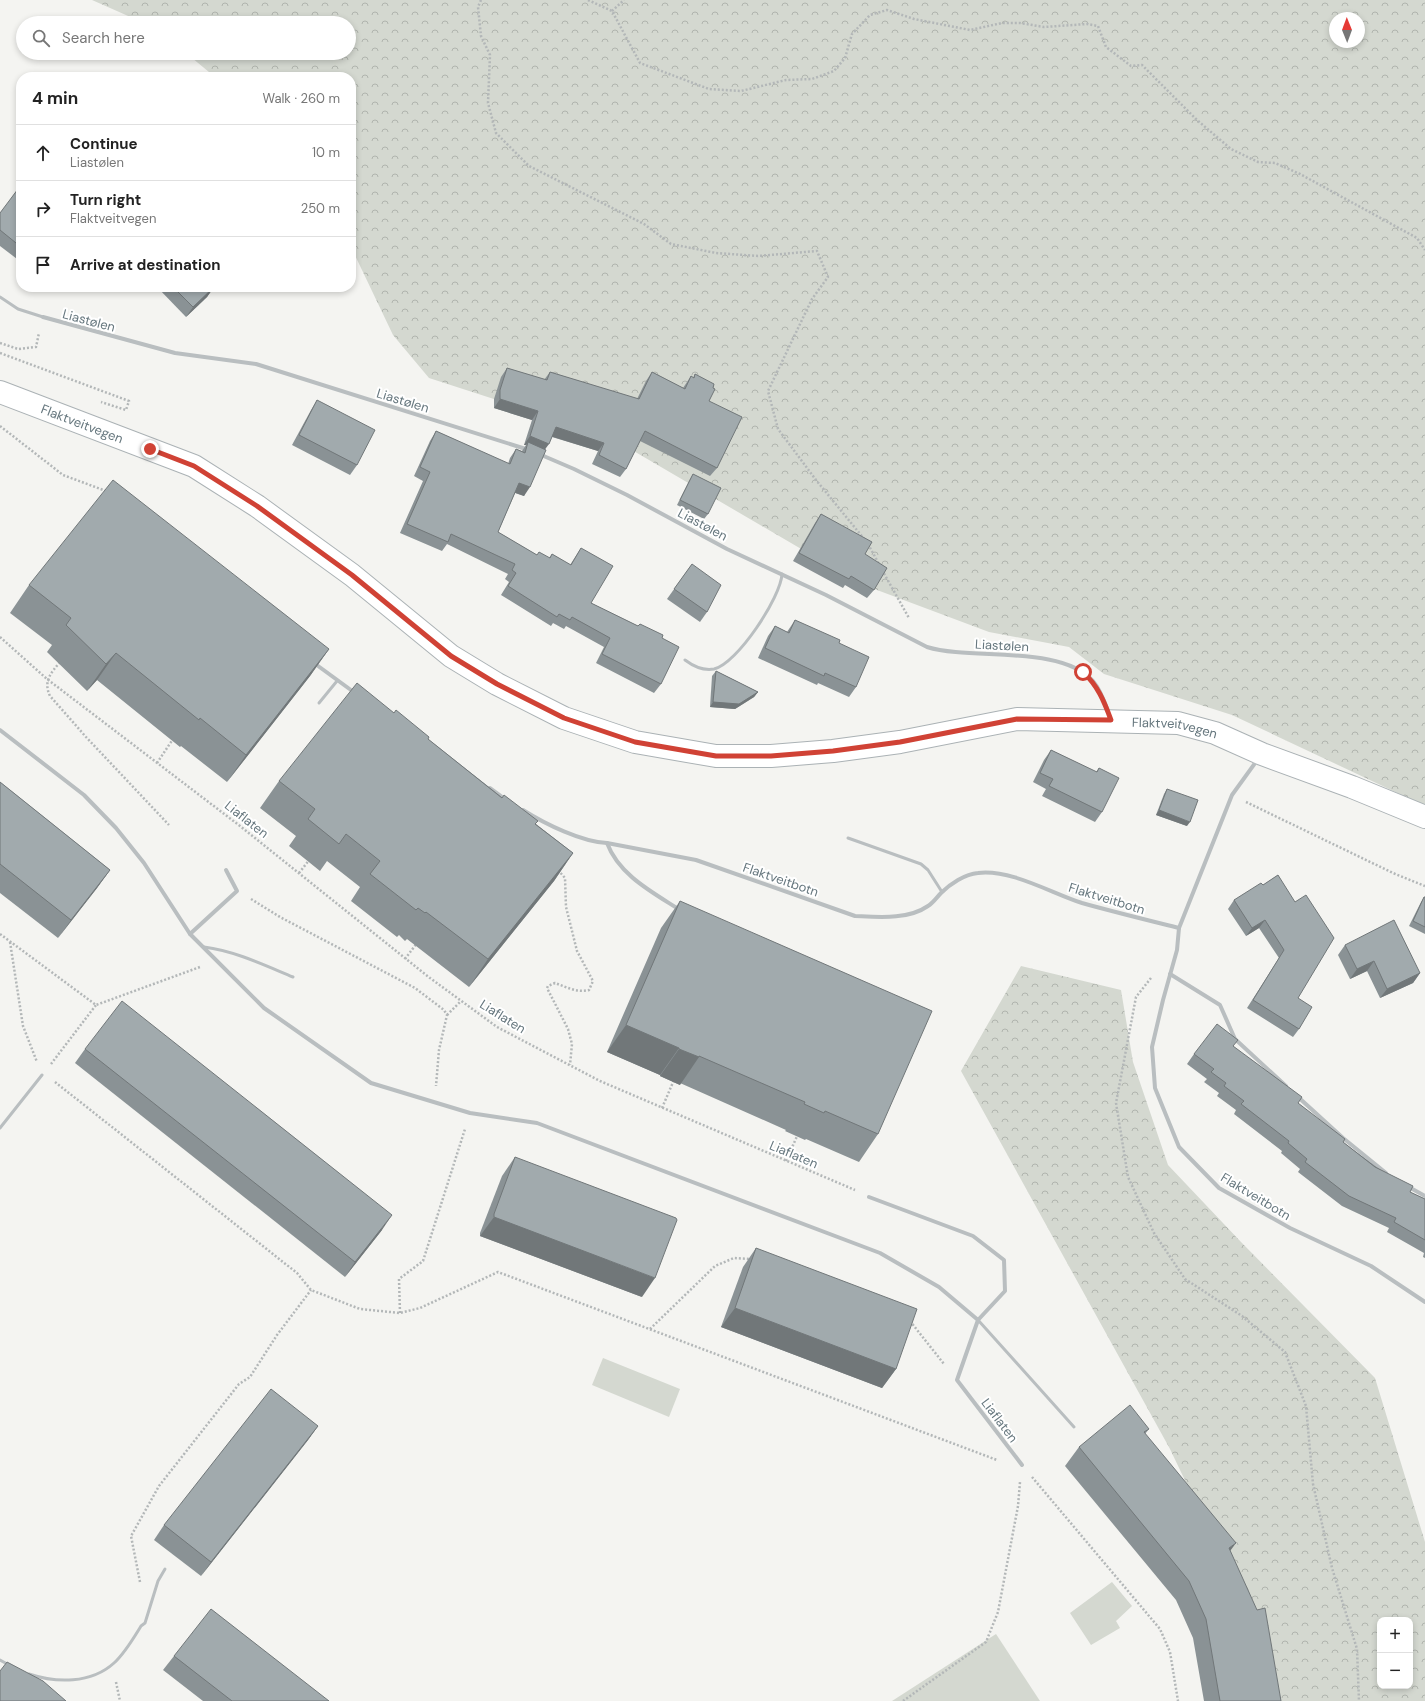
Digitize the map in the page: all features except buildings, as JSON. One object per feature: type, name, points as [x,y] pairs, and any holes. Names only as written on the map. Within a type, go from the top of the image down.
[{"type":"main road","name":"Flaktveitvegen","points":[[0,392],[194,466],[257,506],[352,575],[451,656],[497,684],[564,718],[635,742],[716,756],[771,756],[833,751],[900,742],[1017,719],[1111,720],[1178,723],[1215,733],[1262,754],[1425,816]]},
{"type":"street","name":"Liastølen","points":[[43,317],[82,330],[175,353],[256,364],[523,448],[574,469],[727,549],[782,574],[927,647],[943,652],[1038,657],[1083,672],[1097,687],[1111,720]]},
{"type":"street","points":[[308,658],[362,699]]},
{"type":"street","points":[[0,730],[84,795],[110,822],[144,863],[190,934],[264,1008],[371,1083],[470,1113],[537,1123],[880,1253],[940,1287],[978,1320]]},
{"type":"street","name":"Flaktveitbotn","points":[[1262,754],[1232,795],[1179,928],[1177,950],[1152,1047],[1156,1088],[1179,1147],[1219,1188],[1290,1228],[1371,1266],[1425,1302]]},
{"type":"street","points":[[484,784],[511,803]]},
{"type":"street","points":[[518,807],[536,818],[594,842],[607,843],[612,856],[636,880],[686,914]]},
{"type":"street","name":"Flaktveitbotn","points":[[607,843],[696,860],[855,916],[901,916],[928,906],[942,892],[967,875],[990,873],[1027,881],[1081,902],[1179,928]]},
{"type":"street","points":[[190,934],[237,891],[226,870]]},
{"type":"street","points":[[1170,974],[1220,1005],[1235,1039],[1337,1133],[1392,1178]]},
{"type":"street","points":[[1405,1185],[1425,1196]]},
{"type":"street","points":[[869,1196],[973,1236],[1004,1260],[1005,1291],[978,1320],[957,1380]]},
{"type":"street","name":"Liaflaten","points":[[957,1380],[1022,1465]]},
{"type":"lane","name":"Liastølen","points":[[0,297],[18,309],[43,317]]},
{"type":"lane","points":[[685,660],[699,668],[706,669],[718,668],[729,661],[747,641],[776,597],[782,583],[782,574]]},
{"type":"lane","points":[[319,703],[337,681]]},
{"type":"lane","points":[[848,838],[921,864],[928,870],[942,892]]},
{"type":"lane","points":[[204,947],[225,951],[293,977]]},
{"type":"lane","points":[[0,1128],[42,1075]]},
{"type":"lane","points":[[978,1320],[1074,1427]]},
{"type":"lane","points":[[23,1672],[43,1679],[79,1680],[113,1664],[122,1655],[141,1626],[145,1623],[158,1581],[166,1569]]},
{"type":"lane","points":[[0,1660],[12,1666]]},
{"type":"path","points":[[481,0],[478,7],[482,36],[490,55],[488,103],[496,133],[529,166],[644,224],[672,244],[716,253],[758,256],[817,251],[828,277],[812,299],[768,391],[778,429],[816,480],[865,539],[927,647]]},
{"type":"path","points":[[588,0],[612,11],[640,63],[709,89],[741,91],[786,80],[812,79],[834,71],[844,58],[852,34],[870,15],[887,10],[914,19],[970,30],[1002,23],[1020,23],[1044,27],[1087,24],[1098,26],[1106,47],[1131,66],[1142,65],[1197,120],[1231,148],[1258,162],[1275,164],[1300,174],[1417,238],[1425,250]]},
{"type":"path","points":[[612,11],[624,0]]},
{"type":"path","points":[[0,343],[18,349],[36,347],[43,317]]},
{"type":"path","points":[[0,353],[129,401],[126,410],[105,402],[96,401],[90,426]]},
{"type":"path","points":[[0,426],[63,475],[83,484],[98,488],[110,495]]},
{"type":"path","name":"Liaflaten","points":[[0,637],[47,679],[299,873],[405,959],[497,1027],[600,1081],[869,1196]]},
{"type":"path","points":[[64,656],[47,679],[47,690],[50,696],[169,825]]},
{"type":"path","points":[[157,763],[174,738]]},
{"type":"path","points":[[1232,795],[1393,873],[1425,886]]},
{"type":"path","points":[[299,873],[313,856]]},
{"type":"path","points":[[557,868],[565,878],[566,907],[577,951],[592,981],[590,990],[585,991],[569,988],[555,983],[547,988],[568,1029],[572,1044],[570,1065]]},
{"type":"path","points":[[237,891],[280,917],[415,988],[444,1010],[447,1015]]},
{"type":"path","points":[[0,934],[96,1005]]},
{"type":"path","points":[[405,959],[418,941]]},
{"type":"path","points":[[10,942],[23,1026],[42,1075],[56,1084],[297,1273],[311,1290],[360,1309],[400,1313],[420,1308],[498,1272],[1000,1461],[1022,1465],[1160,1629],[1170,1652],[1178,1701]]},
{"type":"path","points":[[1177,950],[1136,997],[1116,1103],[1128,1177],[1154,1233],[1185,1279],[1242,1316],[1285,1352],[1306,1406],[1313,1484],[1332,1568],[1357,1649],[1359,1701]]},
{"type":"path","points":[[42,1075],[96,1005],[217,960]]},
{"type":"path","points":[[436,1103],[439,1050],[447,1015],[461,1001]]},
{"type":"path","points":[[662,1108],[674,1079]]},
{"type":"path","points":[[400,1313],[399,1279],[423,1261],[470,1113]]},
{"type":"path","points":[[786,1161],[802,1128]]},
{"type":"path","points":[[650,1329],[715,1266],[734,1258],[758,1260]]},
{"type":"path","points":[[148,1615],[131,1536],[159,1486],[239,1384],[250,1377],[277,1334],[311,1290]]},
{"type":"path","points":[[906,1317],[917,1328],[957,1380]]},
{"type":"path","points":[[903,1701],[986,1642],[998,1612],[1018,1506],[1022,1465]]},
{"type":"green space","points":[[92,0],[1425,0],[1425,806],[1232,715],[1104,674],[1069,647],[989,632],[861,584],[608,436],[429,378],[393,335],[356,257],[356,72],[209,72],[194,60],[356,60],[356,16],[128,16]]},
{"type":"green space","points":[[1021,966],[1121,990],[1133,1062],[1168,1165],[1241,1242],[1375,1378],[1425,1542],[1425,1701],[1268,1701],[1253,1623],[1170,1449],[961,1071]]},
{"type":"green space","points":[[603,1358],[680,1389],[669,1417],[592,1385]]},
{"type":"green space","points":[[1112,1582],[1132,1606],[1116,1621],[1120,1628],[1091,1645],[1070,1613]]},
{"type":"green space","points":[[996,1634],[1040,1701],[892,1701]]},
{"type":"route","points":[[150,449],[194,466],[257,506],[352,575],[451,656],[497,684],[564,718],[635,742],[716,756],[771,756],[833,751],[900,742],[1017,719],[1111,720],[1103,697],[1094,682],[1083,672]]}]
